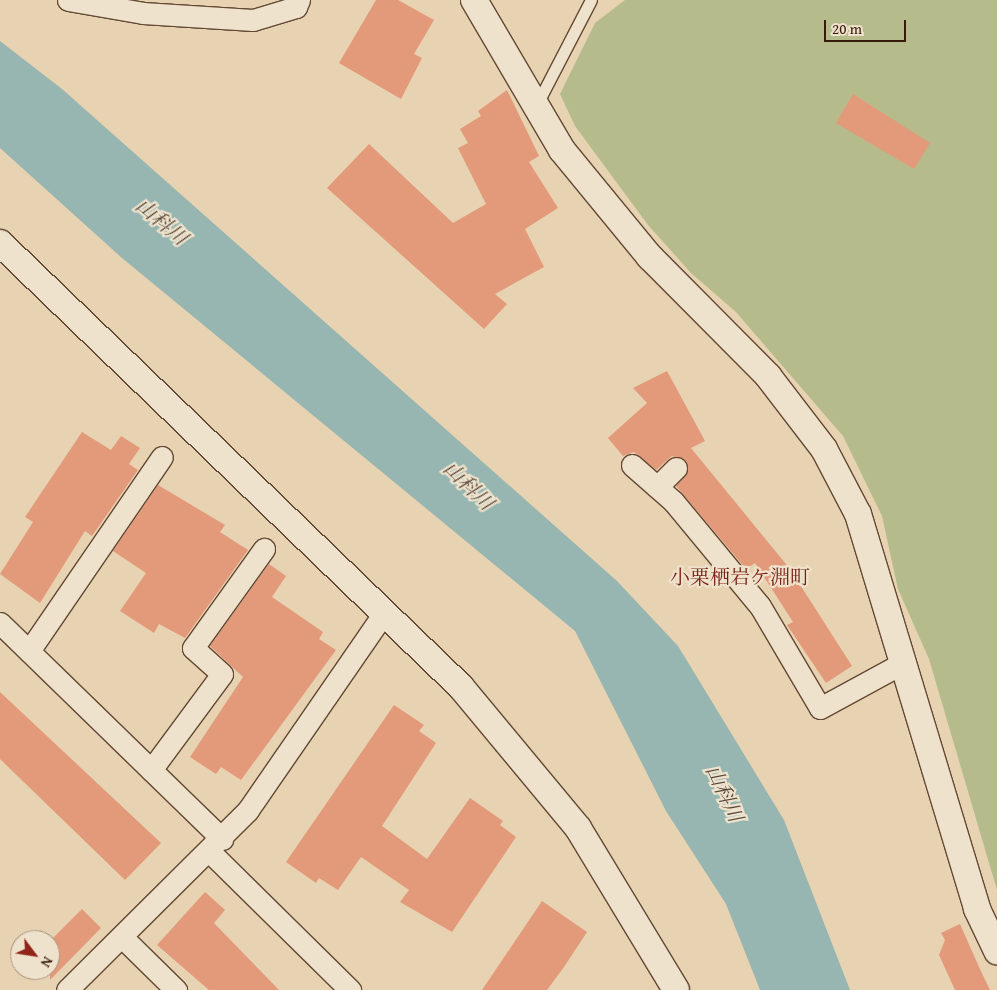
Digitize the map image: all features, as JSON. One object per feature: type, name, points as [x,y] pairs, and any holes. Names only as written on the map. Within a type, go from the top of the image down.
[{"type":"street","points":[[68,0],[143,13],[253,20],[296,7],[299,0]]},
{"type":"street","points":[[474,0],[562,150],[650,257],[768,376],[824,449],[858,514],[901,664],[978,909],[997,951]]},
{"type":"street","points":[[0,243],[461,687],[578,828],[676,990]]},
{"type":"street","points":[[29,651],[162,457]]},
{"type":"street","points":[[632,465],[657,487],[760,606],[820,708],[901,664]]},
{"type":"street","points":[[657,487],[676,468]]},
{"type":"street","points":[[151,770],[222,674],[193,648],[264,550]]},
{"type":"street","points":[[67,990],[216,845],[248,810],[384,613]]},
{"type":"street","points":[[0,623],[151,770],[216,845],[350,990]]},
{"type":"street","points":[[122,937],[176,990]]},
{"type":"lane","points":[[536,106],[591,0]]},
{"type":"green space","points":[[625,0],[997,0],[997,890],[929,659],[898,589],[882,516],[843,436],[736,312],[691,273],[648,225],[575,126],[560,94],[595,23]]},
{"type":"water","name":"山科川","points":[[0,41],[62,89],[617,581],[678,646],[784,820],[850,990],[760,990],[726,904],[666,811],[575,631],[122,258],[0,148]]},
{"type":"building","points":[[376,0],[398,0],[434,20],[414,54],[422,58],[401,99],[339,63]]},
{"type":"building","points":[[507,90],[539,156],[529,162],[558,208],[525,229],[544,267],[495,294],[507,304],[484,329],[327,188],[369,144],[453,223],[486,204],[458,148],[468,143],[460,129],[481,116],[478,111]]},
{"type":"building","points":[[853,94],[930,143],[914,169],[836,123]]},
{"type":"building","points":[[667,371],[705,441],[691,448],[790,569],[852,666],[826,683],[787,625],[793,622],[755,563],[746,569],[676,486],[688,472],[685,460],[672,456],[656,470],[634,452],[623,456],[608,438],[647,403],[633,388]]},
{"type":"building","points":[[82,432],[111,450],[121,436],[140,448],[129,464],[138,470],[92,536],[85,531],[40,603],[0,574],[33,522],[25,517]]},
{"type":"building","points":[[158,485],[225,525],[220,532],[248,550],[185,638],[159,624],[154,633],[120,611],[146,573],[113,551]]},
{"type":"building","points":[[269,564],[286,576],[272,597],[323,632],[319,639],[336,650],[241,780],[221,767],[216,774],[190,757],[243,677],[210,646]]},
{"type":"building","points":[[0,692],[161,843],[125,880],[0,759]]},
{"type":"building","points":[[394,705],[424,725],[419,731],[436,743],[382,826],[427,859],[470,798],[503,821],[500,825],[516,837],[452,932],[400,902],[409,890],[361,857],[338,890],[319,878],[316,883],[286,862]]},
{"type":"building","points":[[205,892],[225,910],[214,923],[279,990],[209,990],[157,945]]},
{"type":"building","points":[[542,901],[587,932],[564,967],[547,990],[482,990]]},
{"type":"building","points":[[82,909],[101,928],[60,970],[60,931]]},
{"type":"building","points":[[960,924],[990,990],[955,990],[939,955],[945,940],[941,933]]},
{"type":"district","name":"小栗栖岩ケ淵町","points":[[740,576]]}]
